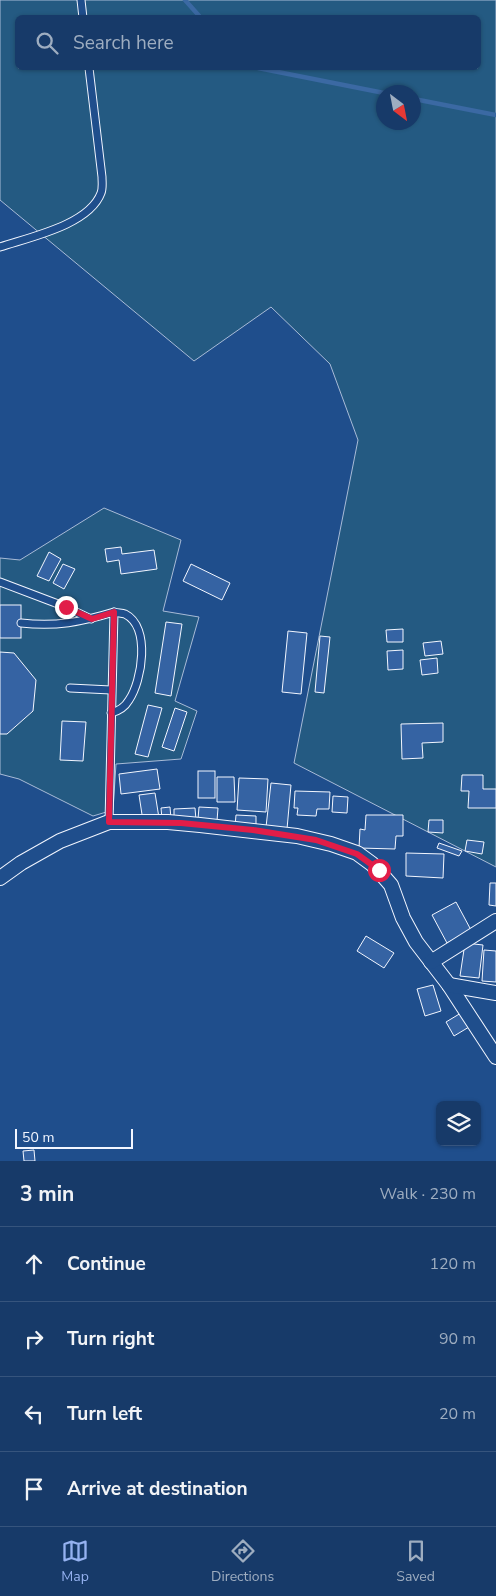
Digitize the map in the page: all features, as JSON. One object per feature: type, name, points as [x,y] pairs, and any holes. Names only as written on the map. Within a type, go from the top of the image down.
[{"type":"street","points":[[0,878],[21,863],[60,841],[109,822],[168,822],[253,830],[316,840],[357,854],[379,870],[391,885],[409,930],[416,942],[449,985],[496,1057]]},
{"type":"street","points":[[431,962],[496,921]]},
{"type":"street","points":[[449,985],[496,993]]},
{"type":"lane","points":[[81,0],[83,15]]},
{"type":"lane","points":[[0,247],[79,218],[99,198],[102,177],[88,70]]},
{"type":"lane","points":[[0,582],[92,619]]},
{"type":"lane","points":[[109,822],[114,612]]},
{"type":"lane","points":[[21,623],[46,626],[92,619],[114,612],[124,613],[132,620],[139,631],[142,644],[139,672],[133,693],[126,704],[118,711],[111,713]]},
{"type":"lane","points":[[70,688],[111,690]]},
{"type":"shaded area","points":[[0,0],[496,0],[496,867],[294,763],[358,440],[330,364],[271,307],[194,361],[0,200]]},
{"type":"shaded area","points":[[104,508],[181,540],[163,611],[199,617],[175,701],[197,711],[181,759],[116,764],[113,810],[93,816],[19,779],[0,774],[0,558],[20,560]]},
{"type":"building","points":[[121,547],[122,554],[154,550],[157,569],[121,574],[119,560],[107,562],[105,549]]},
{"type":"building","points":[[49,552],[61,559],[49,581],[37,576]]},
{"type":"building","points":[[63,564],[75,569],[64,589],[53,583]]},
{"type":"building","points":[[191,564],[230,583],[222,600],[183,581]]},
{"type":"building","points":[[0,605],[21,605],[21,638],[0,638]]},
{"type":"building","points":[[166,622],[182,624],[171,696],[155,693]]},
{"type":"building","points":[[403,629],[403,642],[387,642],[386,630]]},
{"type":"building","points":[[288,631],[307,633],[301,694],[282,692]]},
{"type":"building","points":[[320,636],[330,637],[324,693],[315,692]]},
{"type":"building","points":[[441,641],[443,654],[425,656],[423,643]]},
{"type":"building","points":[[403,650],[403,669],[388,670],[387,651]]},
{"type":"building","points":[[0,652],[14,653],[36,680],[33,711],[7,734],[0,734]]},
{"type":"building","points":[[437,658],[438,673],[422,675],[420,660]]},
{"type":"building","points":[[148,705],[162,708],[148,757],[135,754]]},
{"type":"building","points":[[175,708],[187,712],[174,751],[162,747]]},
{"type":"building","points":[[62,721],[86,722],[83,761],[60,760]]},
{"type":"building","points":[[443,723],[443,742],[422,743],[423,758],[402,759],[401,724]]},
{"type":"building","points":[[157,769],[160,789],[121,794],[119,774]]},
{"type":"building","points":[[198,771],[215,771],[215,798],[198,798]]},
{"type":"building","points":[[462,775],[483,775],[483,789],[496,789],[496,808],[468,808],[469,791],[461,791]]},
{"type":"building","points":[[217,777],[234,777],[235,802],[217,802]]},
{"type":"building","points":[[239,778],[268,779],[266,812],[237,810]]},
{"type":"building","points":[[271,783],[291,785],[287,829],[266,827]]},
{"type":"building","points":[[295,791],[330,792],[329,809],[317,809],[316,816],[297,815],[298,808],[294,808]]},
{"type":"building","points":[[155,793],[159,818],[143,821],[139,795]]},
{"type":"building","points":[[333,796],[348,797],[347,813],[332,812]]},
{"type":"building","points":[[170,807],[171,819],[162,819],[161,808]]},
{"type":"building","points":[[199,807],[218,808],[217,821],[198,819]]},
{"type":"building","points":[[195,808],[196,820],[174,821],[174,809]]},
{"type":"building","points":[[236,815],[256,816],[256,827],[235,826]]},
{"type":"building","points":[[366,815],[403,815],[403,836],[396,836],[395,849],[359,848],[360,829],[365,830]]},
{"type":"building","points":[[429,820],[443,820],[443,833],[428,832]]},
{"type":"building","points":[[467,840],[484,842],[482,854],[465,851]]},
{"type":"building","points":[[439,843],[462,851],[459,856],[437,848]]},
{"type":"building","points":[[406,853],[444,854],[443,878],[406,876]]},
{"type":"building","points":[[490,883],[496,883],[496,906],[489,905]]},
{"type":"building","points":[[456,902],[471,930],[447,943],[432,915]]},
{"type":"building","points":[[366,936],[394,953],[384,968],[357,951]]},
{"type":"building","points":[[465,943],[483,945],[479,978],[460,976]]},
{"type":"building","points":[[484,950],[496,951],[496,982],[482,981]]},
{"type":"building","points":[[433,985],[441,1011],[425,1016],[417,989]]},
{"type":"building","points":[[466,1010],[474,1024],[454,1036],[446,1022]]},
{"type":"building","points":[[34,1150],[35,1161],[24,1161],[23,1151]]},
{"type":"waterway","points":[[185,0],[198,15]]},
{"type":"waterway","points":[[268,70],[376,91]]},
{"type":"waterway","points":[[421,100],[496,115]]},
{"type":"route","points":[[66,607],[92,619],[114,612],[109,822],[168,822],[297,836],[331,844],[357,854],[379,870]]}]
